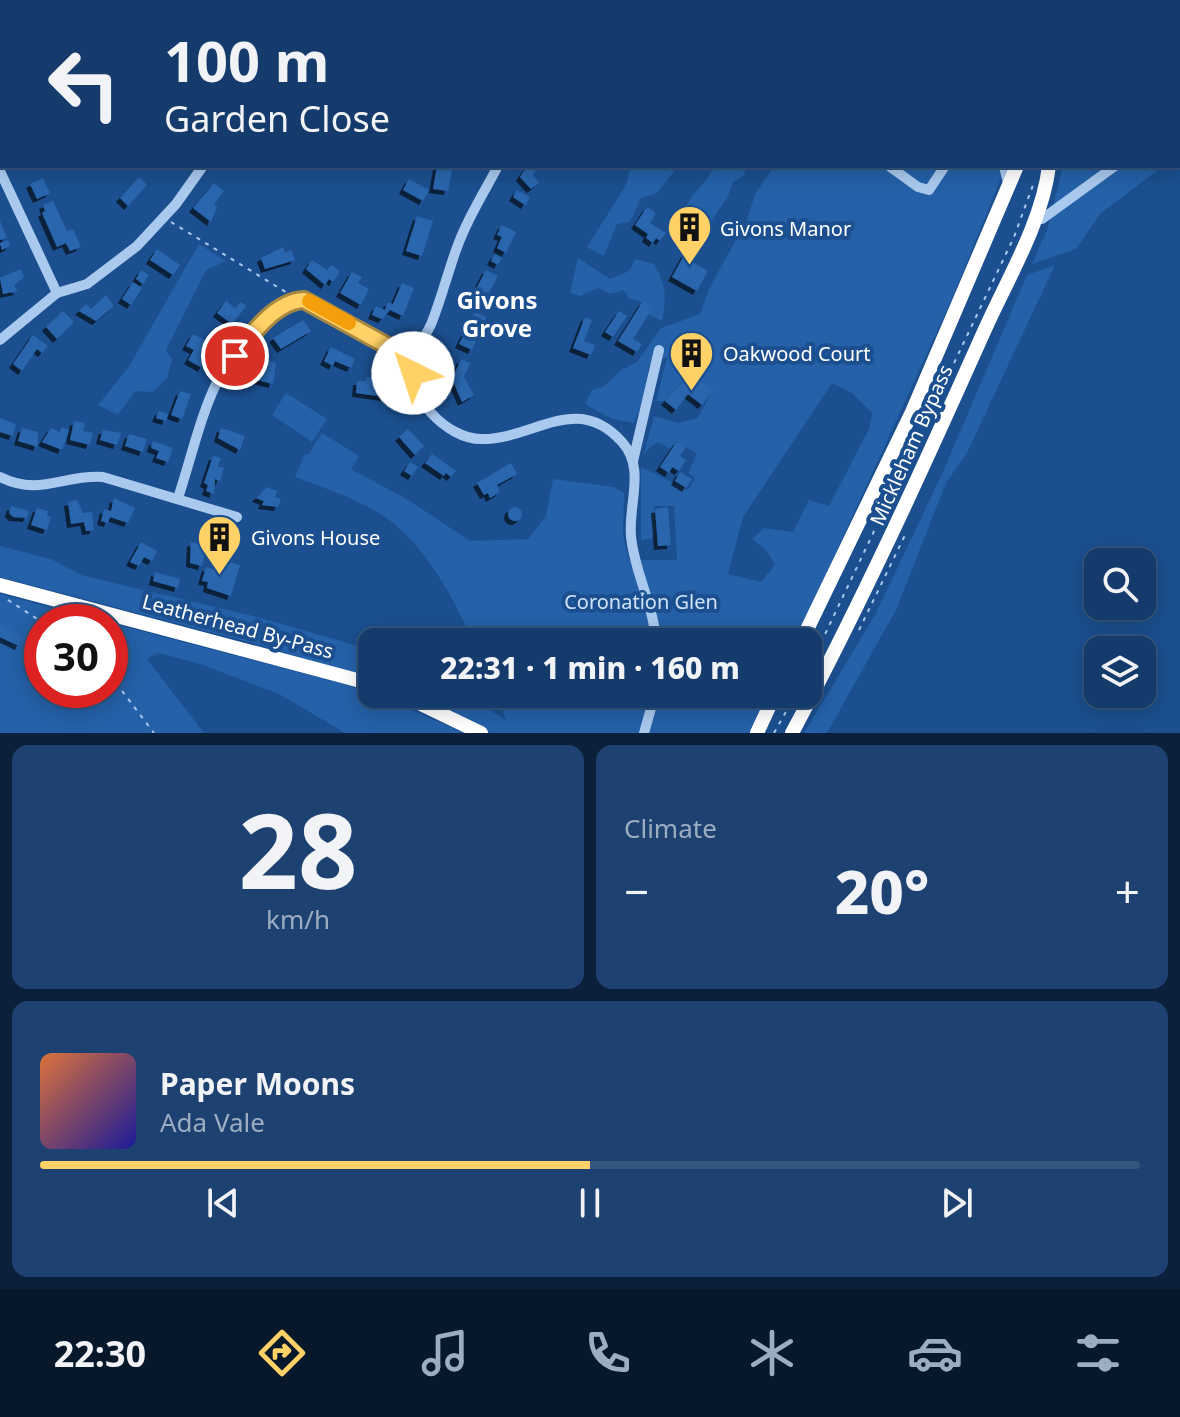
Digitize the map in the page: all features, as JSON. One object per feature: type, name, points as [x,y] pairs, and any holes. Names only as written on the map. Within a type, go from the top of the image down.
[{"type":"highway","name":"Mickleham Bypass","points":[[808,628],[912,412],[1016,168]]},
{"type":"highway","name":"Mickleham Bypass","points":[[792,733],[852,622],[1034,219],[1048,168]]},
{"type":"highway","name":"Leatherhead By-Pass","points":[[0,585],[358,680]]},
{"type":"highway","points":[[429,708],[481,733]]},
{"type":"highway","points":[[757,733],[769,708]]},
{"type":"street","points":[[0,340],[57,293],[87,284],[108,270],[163,218],[201,168]]},
{"type":"street","points":[[497,168],[455,252],[430,328],[413,360],[417,388],[450,432],[479,440],[494,439],[560,419],[585,419],[609,430],[628,449],[633,461]]},
{"type":"street","points":[[892,168],[918,187],[929,190],[944,168]]},
{"type":"street","points":[[1004,168],[1009,187]]},
{"type":"street","points":[[1034,219],[1042,219],[1112,168]]},
{"type":"street","points":[[0,171],[57,293]]},
{"type":"street","points":[[178,498],[219,378],[255,330],[295,300],[313,302],[413,360]]},
{"type":"street","points":[[653,628],[631,536],[633,461],[659,350]]},
{"type":"street","points":[[0,477],[29,487],[51,486],[86,476],[103,477],[237,517]]},
{"type":"street","points":[[644,733],[651,708]]},
{"type":"path","points":[[822,641],[1014,237],[1034,181]]},
{"type":"path","points":[[163,218],[285,290],[295,300]]},
{"type":"path","points":[[0,596],[24,611]]},
{"type":"path","points":[[128,699],[154,733]]},
{"type":"path","points":[[774,733],[788,708]]},
{"type":"green space","points":[[630,168],[676,168],[657,193],[641,198],[630,222],[617,224],[604,256],[587,247],[626,185]]},
{"type":"green space","points":[[714,168],[746,168],[743,176],[732,183],[710,230],[703,235],[682,226],[683,217],[689,201]]},
{"type":"green space","name":"Coronation Glen","points":[[773,168],[1005,168],[951,301],[801,628],[466,628],[433,567],[400,529],[363,505],[295,477],[305,454],[308,455],[322,433],[359,456],[351,469],[410,501],[470,541],[528,539],[546,516],[553,479],[614,487],[624,493],[623,535],[629,560],[677,560],[674,506],[654,506],[655,538],[641,540],[641,467],[688,490],[695,478],[688,473],[697,454],[677,441],[671,449],[657,442],[644,453],[654,416],[678,423],[698,418],[712,391],[690,374],[665,401],[656,401],[667,357],[649,365],[644,399],[634,423],[612,419],[585,404],[592,390],[603,387],[621,370],[637,362],[661,328],[700,314],[710,287],[747,220],[755,194]],"holes":[[[832,383],[852,393],[872,413],[869,429],[829,506],[809,500],[793,532],[764,528],[752,539],[767,551],[775,565],[761,582],[728,574],[743,517]]]},
{"type":"green space","points":[[1062,168],[1160,168],[1100,214],[1076,249],[1032,264],[1047,230]]},
{"type":"green space","points":[[199,244],[226,261],[206,270],[166,350],[172,360],[167,378],[153,392],[135,391],[118,415],[98,405],[128,368]]},
{"type":"green space","points":[[578,258],[610,279],[629,271],[636,259],[654,264],[664,291],[662,321],[648,314],[652,306],[629,298],[624,290],[610,294],[598,288],[580,296],[570,293]]},
{"type":"green space","points":[[1055,265],[967,453],[946,483],[896,610],[827,733],[804,733],[819,708],[822,708],[822,703],[875,615],[942,474],[1027,275]]},
{"type":"green space","points":[[286,393],[327,419],[312,442],[272,415]]},
{"type":"green space","points":[[0,546],[51,559],[81,575],[253,616],[358,646],[358,675],[128,610],[128,604],[103,604],[0,577]]},
{"type":"green space","points":[[0,594],[38,604],[24,604],[24,708],[128,708],[128,628],[358,688],[358,708],[407,708],[464,733],[345,733],[279,694],[200,664],[158,653],[147,659],[204,733],[0,733]]},
{"type":"green space","points":[[440,708],[487,708],[506,720],[502,708],[763,708],[750,733],[489,733]]},
{"type":"building","points":[[437,168],[453,168],[448,191],[433,189]]},
{"type":"building","points":[[526,168],[538,168],[533,175],[539,183],[531,189],[520,177]]},
{"type":"building","points":[[139,177],[147,185],[128,206],[120,198]]},
{"type":"building","points":[[43,178],[50,193],[37,199],[30,184]]},
{"type":"building","points":[[409,179],[429,190],[423,201],[403,190]]},
{"type":"building","points":[[214,183],[224,191],[214,204],[217,207],[211,222],[193,208]]},
{"type":"building","points":[[517,190],[530,197],[525,205],[513,197]]},
{"type":"building","points":[[53,201],[67,231],[73,229],[81,247],[70,251],[66,243],[57,247],[42,213],[45,211],[43,205]]},
{"type":"building","points":[[647,207],[656,213],[650,223],[666,233],[660,241],[656,238],[653,243],[646,238],[648,234],[635,225]]},
{"type":"building","points":[[417,216],[433,221],[422,256],[406,251]]},
{"type":"building","points":[[0,221],[7,238],[0,240]]},
{"type":"building","points":[[502,225],[516,232],[506,253],[497,248],[502,237],[497,235]]},
{"type":"building","points":[[8,240],[10,246],[2,250],[0,243]]},
{"type":"building","points":[[283,247],[285,253],[291,250],[295,260],[265,269],[261,258]]},
{"type":"building","name":"Givons Manor","points":[[688,248],[697,254],[692,262],[708,271],[697,291],[672,277]]},
{"type":"building","points":[[157,249],[180,265],[173,275],[150,260]]},
{"type":"building","points":[[495,254],[502,258],[498,265],[491,261]]},
{"type":"building","points":[[312,260],[327,270],[331,265],[340,271],[333,282],[329,279],[325,285],[306,269]]},
{"type":"building","points":[[21,269],[24,277],[14,286],[18,291],[3,294],[0,278]]},
{"type":"building","points":[[141,270],[149,275],[143,284],[136,279]]},
{"type":"building","points":[[486,270],[498,276],[483,305],[471,299]]},
{"type":"building","points":[[352,272],[362,277],[358,283],[369,289],[361,305],[340,293]]},
{"type":"building","points":[[133,282],[142,288],[131,305],[122,299]]},
{"type":"building","points":[[402,283],[414,288],[403,316],[390,310],[382,319],[372,315],[376,306],[385,310],[388,302],[393,304]]},
{"type":"building","points":[[106,295],[114,306],[96,321],[79,311],[86,304],[91,309]]},
{"type":"building","points":[[226,301],[235,308],[241,302],[246,306],[232,324],[217,313]]},
{"type":"building","points":[[643,301],[653,307],[633,339],[642,344],[637,352],[618,341]]},
{"type":"building","points":[[63,311],[74,322],[57,339],[46,327]]},
{"type":"building","points":[[619,311],[627,316],[613,337],[605,332]]},
{"type":"building","points":[[475,312],[486,317],[472,350],[459,344]]},
{"type":"building","points":[[585,317],[592,320],[584,341],[595,345],[591,355],[573,348]]},
{"type":"building","points":[[303,320],[311,331],[281,349],[273,338]]},
{"type":"building","points":[[193,334],[208,342],[203,351],[209,354],[202,368],[188,360],[194,350],[186,346]]},
{"type":"building","points":[[33,335],[48,346],[42,353],[37,349],[22,371],[13,364]]},
{"type":"building","points":[[331,347],[355,359],[351,368],[335,361],[333,366],[324,361]]},
{"type":"building","points":[[264,358],[276,363],[273,384],[257,380],[258,377],[251,374],[254,366],[260,369]]},
{"type":"building","points":[[461,359],[470,363],[464,377],[474,395],[462,402],[452,379]]},
{"type":"building","name":"Oakwood Court","points":[[690,374],[713,391],[702,405],[688,394],[676,410],[665,401]]},
{"type":"building","points":[[367,377],[386,378],[385,397],[356,393],[357,381],[366,381]]},
{"type":"building","points":[[180,391],[191,394],[182,419],[171,415]]},
{"type":"building","points":[[159,411],[168,414],[166,421],[156,418]]},
{"type":"building","points":[[0,418],[16,424],[13,436],[0,432]]},
{"type":"building","points":[[74,421],[85,423],[83,431],[93,433],[90,445],[70,440]]},
{"type":"building","points":[[62,427],[69,430],[62,450],[42,442],[51,428],[60,432]]},
{"type":"building","points":[[22,428],[38,432],[38,447],[18,441]]},
{"type":"building","points":[[221,428],[245,436],[240,450],[218,438]]},
{"type":"building","points":[[408,429],[424,446],[415,455],[399,437]]},
{"type":"building","points":[[103,430],[121,433],[117,445],[100,440]]},
{"type":"building","points":[[129,434],[147,439],[143,452],[125,446]]},
{"type":"building","points":[[153,441],[173,448],[168,462],[156,458],[159,451],[151,448]]},
{"type":"building","points":[[677,441],[686,447],[680,456],[686,460],[679,471],[672,467],[669,473],[660,467]]},
{"type":"building","points":[[432,454],[456,471],[451,477],[446,473],[444,476],[425,463]]},
{"type":"building","points":[[213,456],[221,458],[218,466],[224,468],[220,481],[215,479],[214,494],[206,491],[208,485],[204,483]]},
{"type":"building","points":[[410,462],[418,467],[412,476],[404,471]]},
{"type":"building","points":[[511,463],[517,474],[497,485],[500,492],[490,498],[488,493],[484,495],[477,483]]},
{"type":"building","points":[[680,472],[692,479],[686,488],[675,481]]},
{"type":"building","points":[[267,487],[277,491],[275,497],[281,499],[278,507],[262,505],[264,501],[256,498]]},
{"type":"building","points":[[114,498],[135,508],[128,523],[110,517],[108,523],[101,521],[104,509],[111,511]]},
{"type":"building","points":[[77,500],[83,513],[92,512],[94,530],[86,531],[84,522],[71,524],[68,502]]},
{"type":"building","points":[[11,506],[29,511],[27,518],[13,517],[9,513]]},
{"type":"building","points":[[515,507],[522,514],[515,521],[508,514]]},
{"type":"building","points":[[668,507],[671,545],[658,546],[655,509]]},
{"type":"building","points":[[37,508],[48,511],[47,516],[51,517],[47,530],[31,525]]},
{"type":"building","points":[[141,542],[157,551],[152,561],[144,557],[139,566],[130,562]]},
{"type":"building","points":[[191,542],[207,546],[202,566],[190,563]]},
{"type":"building","name":"Givons House","points":[[226,561],[240,565],[231,596],[207,588],[208,582],[202,581],[206,567],[223,572]]},
{"type":"building","points":[[155,572],[180,579],[178,588],[153,581]]},
{"type":"building","points":[[0,625],[23,637],[19,646],[0,637]]},
{"type":"slow traffic","points":[[309,301],[349,323]]},
{"type":"place","name":"Givons Manor","points":[[689,267]]},
{"type":"place","name":"Oakwood Court","points":[[692,392]]},
{"type":"place","name":"Givons House","points":[[220,576]]},
{"type":"district","name":"Givons Grove","points":[[497,313]]},
{"type":"route","points":[[235,356],[255,330],[278,310],[295,300],[304,300],[313,302],[413,360],[413,373]]}]
